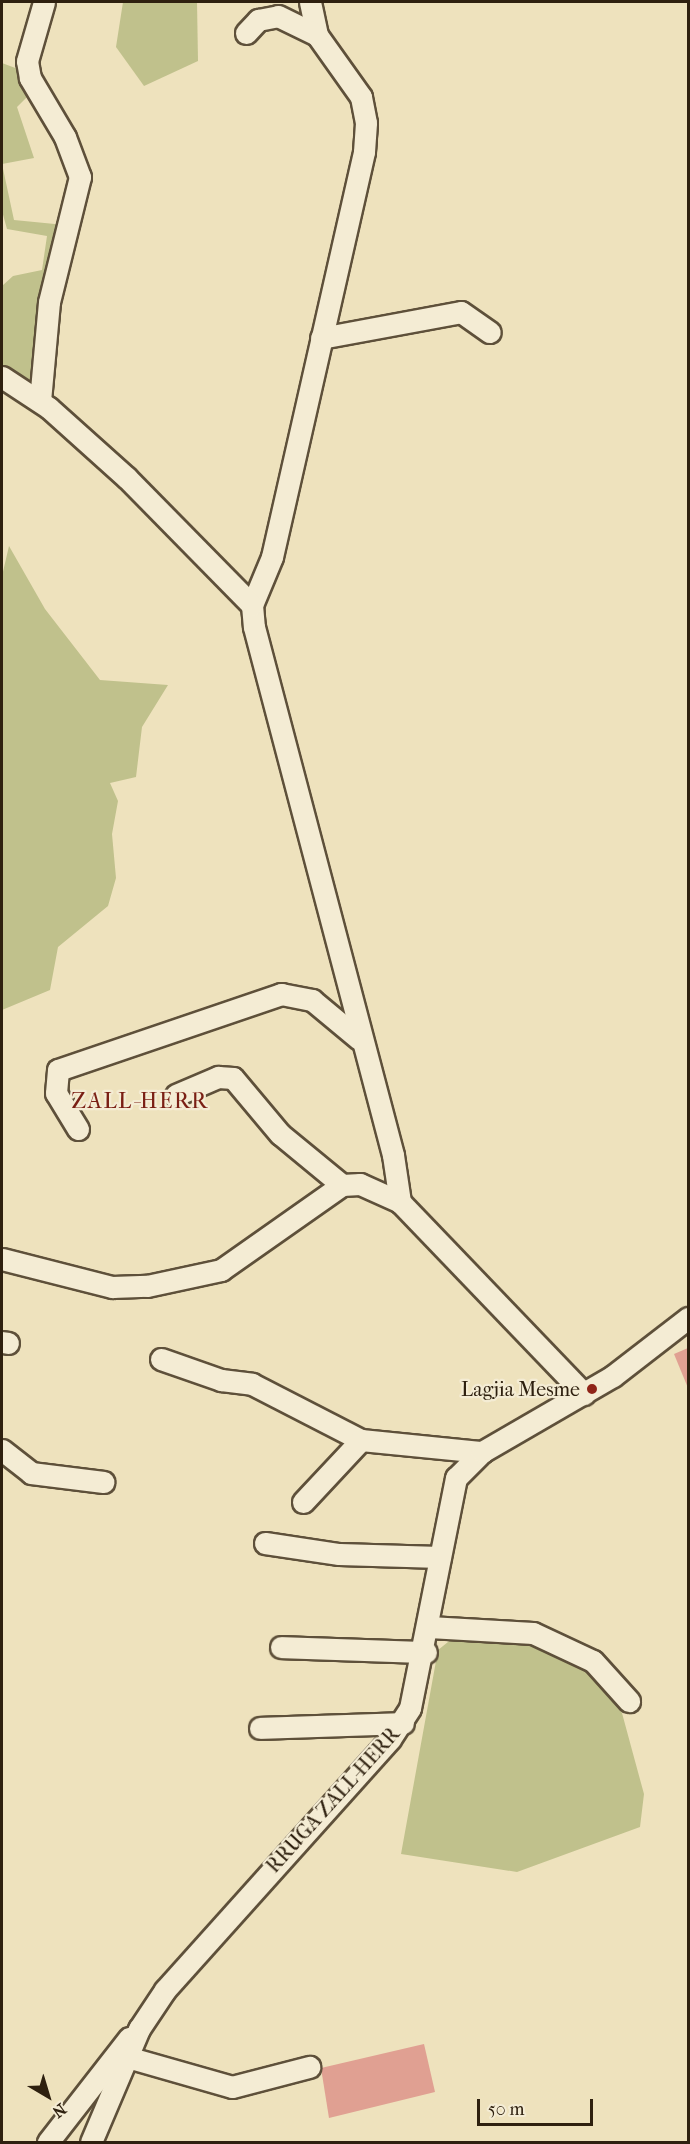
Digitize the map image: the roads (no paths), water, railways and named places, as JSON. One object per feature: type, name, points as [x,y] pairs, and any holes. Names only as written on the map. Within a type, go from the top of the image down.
[{"type":"street","points":[[40,401],[49,302],[80,177],[65,137],[30,78],[27,62],[44,2]]},
{"type":"street","points":[[252,605],[272,557],[366,123],[348,74],[317,35],[310,2]]},
{"type":"street","points":[[246,33],[267,16],[317,35]]},
{"type":"street","points":[[321,338],[461,312],[490,332]]},
{"type":"street","points":[[2,377],[40,401],[127,478],[252,605],[359,1039],[393,1155],[400,1202]]},
{"type":"street","points":[[78,1129],[56,1093],[58,1070],[281,994],[312,1000],[359,1039]]},
{"type":"street","points":[[176,1095],[218,1077],[233,1078],[280,1134],[342,1185]]},
{"type":"street","points":[[2,1259],[112,1287],[204,1278],[342,1185],[360,1184],[400,1202],[584,1394]]},
{"type":"street","name":"RRUGA ZALL-HERR","points":[[91,2142],[139,2030],[192,1958],[403,1723],[419,1688],[440,1557],[456,1478],[482,1452],[584,1394],[688,1318]]},
{"type":"street","points":[[161,1359],[221,1380],[252,1384],[361,1440],[482,1452]]},
{"type":"street","points":[[303,1502],[361,1440]]},
{"type":"street","points":[[2,1450],[31,1473],[103,1482]]},
{"type":"street","points":[[265,1543],[339,1554],[440,1557]]},
{"type":"street","points":[[429,1627],[544,1637],[593,1661],[629,1701]]},
{"type":"street","points":[[280,1647],[426,1652]]},
{"type":"street","points":[[260,1728],[403,1723]]},
{"type":"street","points":[[48,2142],[119,2047],[139,2030]]},
{"type":"street","points":[[128,2057],[232,2087],[309,2067]]},
{"type":"place","name":"Lagjia Mesme","points":[[592,1389]]},
{"type":"district","name":"ZALL-HERR","points":[[140,1102]]}]
